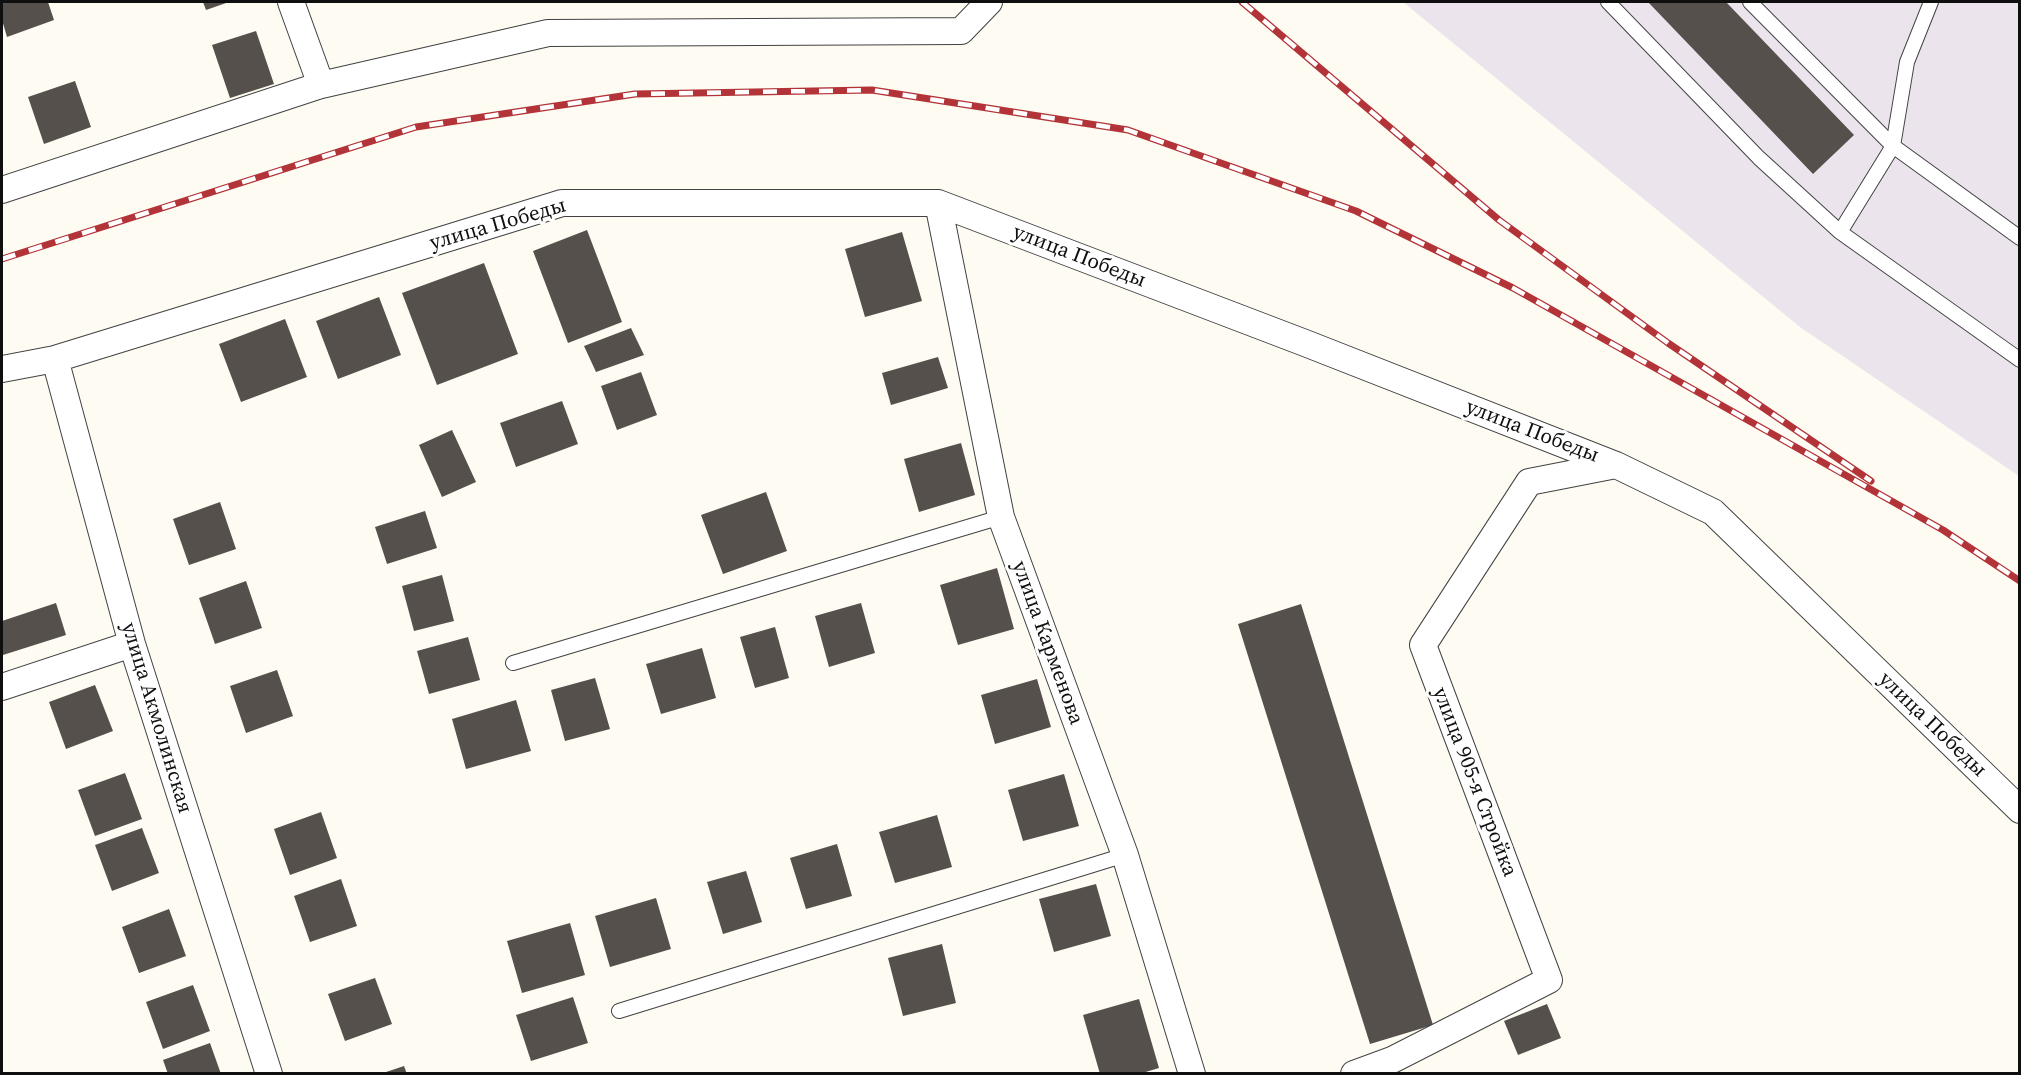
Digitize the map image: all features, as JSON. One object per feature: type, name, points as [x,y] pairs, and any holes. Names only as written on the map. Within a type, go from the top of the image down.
[{"type":"street","points":[[291,2],[321,85]]},
{"type":"street","points":[[2,190],[321,85],[548,33],[961,31],[989,2]]},
{"type":"street","name":"улица Победы","points":[[2,369],[55,359],[562,203],[938,203],[1616,465],[1713,512],[2019,810]]},
{"type":"street","name":"улица Карменова","points":[[938,203],[1001,517],[1125,855],[1192,1074]]},
{"type":"street","name":"улица Акмолинская","points":[[55,359],[132,644],[269,1074]]},
{"type":"street","name":"улица 905-я Стройка","points":[[1354,1074],[1392,1060],[1549,980],[1423,645],[1529,482],[1616,465]]},
{"type":"street","points":[[2,687],[132,644]]},
{"type":"lane","points":[[1608,2],[1759,158],[1840,232],[2019,360]]},
{"type":"lane","points":[[1750,2],[1893,146],[2019,238]]},
{"type":"lane","points":[[1840,232],[1893,146],[1907,62],[1931,2]]},
{"type":"lane","points":[[513,663],[1001,517]]},
{"type":"lane","points":[[619,1011],[1125,855]]},
{"type":"shaded area","points":[[1403,2],[2019,2],[2019,476],[1800,327]]},
{"type":"building","points":[[2,2],[48,2],[54,20],[7,37],[2,20]]},
{"type":"building","points":[[203,2],[229,2],[206,10]]},
{"type":"building","points":[[1648,2],[1726,2],[1854,135],[1813,174]]},
{"type":"building","points":[[256,31],[274,84],[230,98],[212,45]]},
{"type":"building","points":[[75,81],[91,127],[44,144],[28,97]]},
{"type":"building","points":[[587,230],[622,322],[568,343],[533,251]]},
{"type":"building","points":[[902,232],[922,301],[865,317],[845,249]]},
{"type":"building","points":[[484,263],[518,354],[437,385],[402,293]]},
{"type":"building","points":[[379,297],[401,355],[338,379],[316,321]]},
{"type":"building","points":[[285,319],[307,377],[241,402],[219,344]]},
{"type":"building","points":[[631,328],[644,355],[596,372],[584,346]]},
{"type":"building","points":[[938,357],[948,388],[891,405],[882,373]]},
{"type":"building","points":[[641,372],[657,415],[617,430],[601,386]]},
{"type":"building","points":[[562,401],[578,444],[516,467],[500,423]]},
{"type":"building","points":[[452,430],[476,482],[442,497],[419,445]]},
{"type":"building","points":[[961,443],[975,495],[919,512],[904,459]]},
{"type":"building","points":[[766,492],[787,551],[723,574],[701,515]]},
{"type":"building","points":[[220,502],[236,549],[189,565],[173,519]]},
{"type":"building","points":[[425,511],[437,548],[387,564],[375,527]]},
{"type":"building","points":[[997,568],[1014,629],[958,645],[940,585]]},
{"type":"building","points":[[442,575],[454,621],[414,631],[402,586]]},
{"type":"building","points":[[246,581],[262,628],[215,644],[199,598]]},
{"type":"building","points":[[56,603],[66,635],[3,655],[2,621]]},
{"type":"building","points":[[861,603],[875,653],[829,667],[815,616]]},
{"type":"building","points":[[1301,604],[1433,1025],[1370,1044],[1238,624]]},
{"type":"building","points":[[775,627],[789,678],[755,688],[740,637]]},
{"type":"building","points":[[468,637],[480,680],[429,694],[417,651]]},
{"type":"building","points":[[702,648],[716,698],[661,714],[646,664]]},
{"type":"building","points":[[277,670],[293,716],[246,733],[230,686]]},
{"type":"building","points":[[595,678],[610,729],[565,741],[551,690]]},
{"type":"building","points":[[1037,679],[1051,727],[995,744],[981,695]]},
{"type":"building","points":[[95,685],[113,731],[66,749],[49,702]]},
{"type":"building","points":[[516,700],[531,751],[466,769],[452,719]]},
{"type":"building","points":[[125,773],[142,819],[95,836],[78,790]]},
{"type":"building","points":[[1064,774],[1079,826],[1023,841],[1008,790]]},
{"type":"building","points":[[321,812],[337,858],[290,875],[274,829]]},
{"type":"building","points":[[937,815],[952,867],[895,883],[879,832]]},
{"type":"building","points":[[142,828],[159,873],[112,891],[95,845]]},
{"type":"building","points":[[837,844],[852,896],[806,909],[790,858]]},
{"type":"building","points":[[746,871],[762,922],[723,934],[707,882]]},
{"type":"building","points":[[341,879],[357,926],[310,942],[294,896]]},
{"type":"building","points":[[1096,884],[1111,936],[1054,952],[1039,899]]},
{"type":"building","points":[[656,898],[671,949],[610,967],[595,916]]},
{"type":"building","points":[[169,909],[186,956],[139,973],[122,927]]},
{"type":"building","points":[[570,923],[585,975],[522,993],[507,941]]},
{"type":"building","points":[[942,944],[956,1003],[903,1016],[888,958]]},
{"type":"building","points":[[375,978],[392,1024],[345,1041],[328,994]]},
{"type":"building","points":[[193,985],[210,1031],[163,1049],[146,1002]]},
{"type":"building","points":[[573,997],[588,1043],[531,1061],[516,1015]]},
{"type":"building","points":[[1139,999],[1159,1068],[1139,1074],[1100,1074],[1083,1015]]},
{"type":"building","points":[[1547,1004],[1561,1038],[1518,1055],[1504,1021]]},
{"type":"building","points":[[210,1043],[221,1074],[168,1074],[163,1060]]},
{"type":"building","points":[[404,1066],[407,1074],[383,1074],[383,1073]]},
{"type":"railway","points":[[1242,2],[1499,220],[1668,343],[1871,481]]},
{"type":"railway","points":[[2,259],[416,127],[635,94],[872,90],[1128,130],[1356,211],[1513,288],[1943,530],[2020,581]]}]
